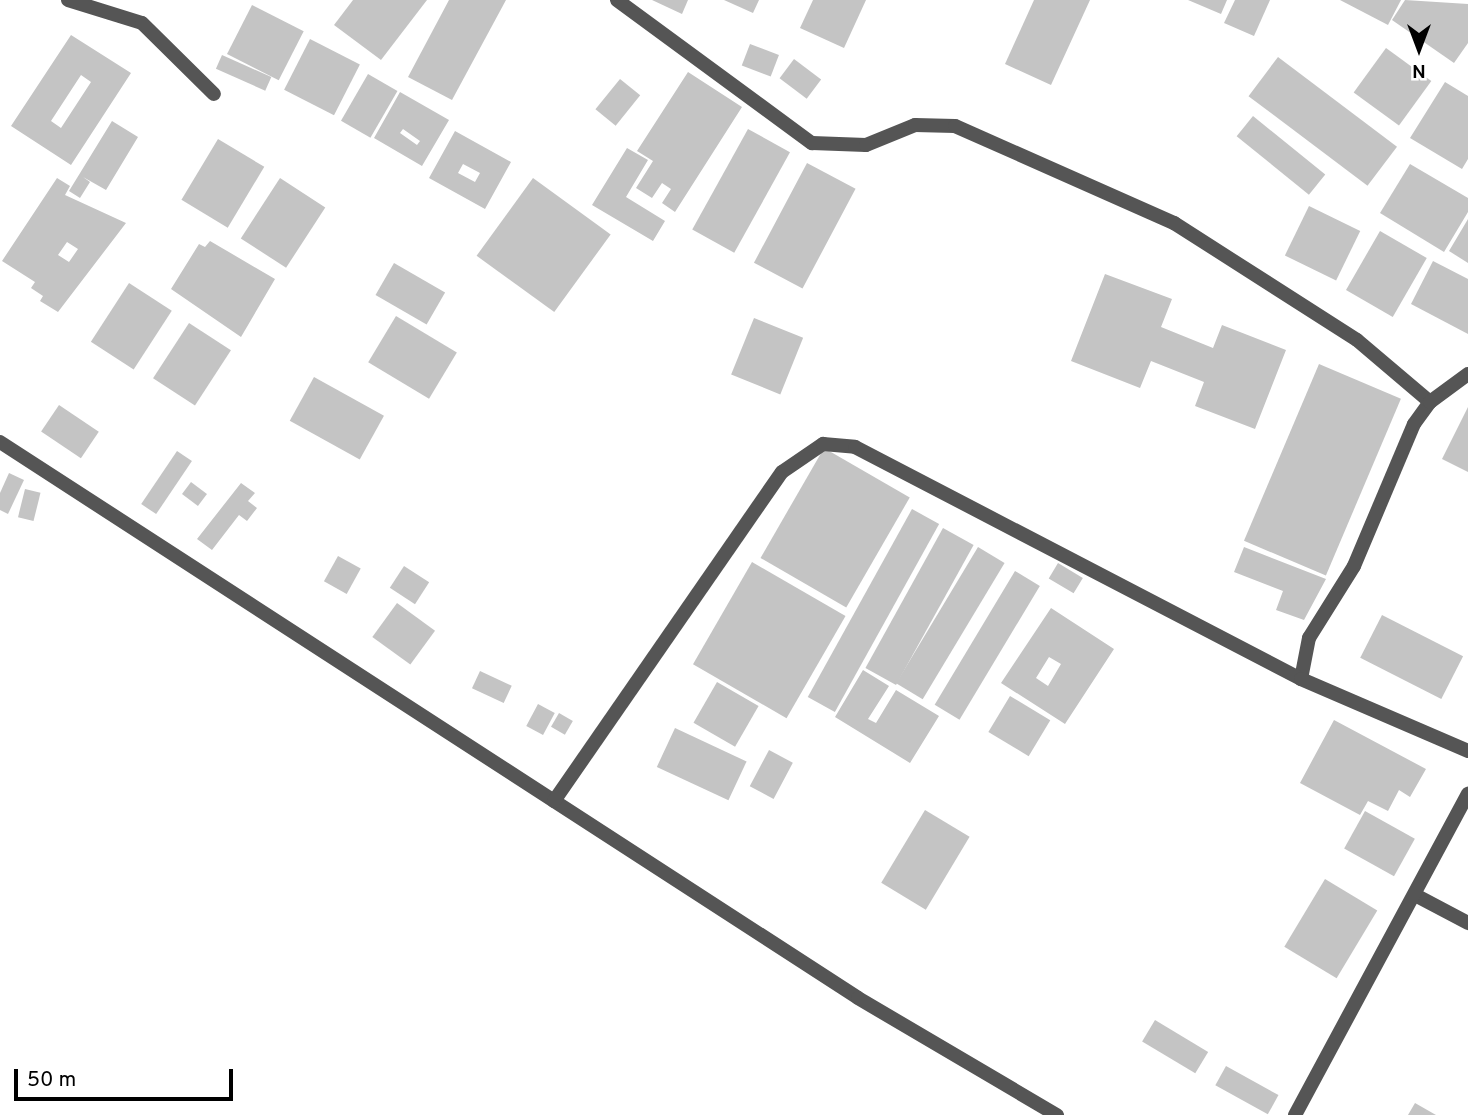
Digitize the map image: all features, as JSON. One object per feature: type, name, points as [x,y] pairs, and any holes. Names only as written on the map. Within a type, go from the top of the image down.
[{"type":"street","points":[[68,0],[142,23],[214,94]]},
{"type":"street","points":[[617,0],[813,143],[866,145],[915,125],[955,126],[1174,223],[1357,340],[1430,402]]},
{"type":"street","points":[[1301,679],[1310,638],[1354,566],[1430,402],[1468,374]]},
{"type":"street","points":[[0,442],[858,998],[1057,1115]]},
{"type":"street","points":[[554,800],[782,472],[822,444],[855,447],[1301,679],[1468,751]]},
{"type":"street","points":[[1295,1115],[1417,896],[1468,794]]},
{"type":"street","points":[[1417,896],[1468,923]]},
{"type":"building","points":[[353,0],[427,0],[381,60],[334,25]]},
{"type":"building","points":[[449,0],[506,0],[452,100],[408,77]]},
{"type":"building","points":[[652,0],[688,0],[682,14]]},
{"type":"building","points":[[724,0],[759,0],[753,13]]},
{"type":"building","points":[[813,0],[866,0],[844,48],[800,28]]},
{"type":"building","points":[[1034,0],[1090,0],[1051,85],[1005,64]]},
{"type":"building","points":[[1188,0],[1227,0],[1221,14]]},
{"type":"building","points":[[1235,0],[1270,0],[1254,36],[1224,23]]},
{"type":"building","points":[[1340,0],[1401,0],[1388,25]]},
{"type":"building","points":[[1405,0],[1468,4],[1468,43],[1454,63],[1392,20]]},
{"type":"building","points":[[252,5],[304,31],[279,80],[227,54]]},
{"type":"building","points":[[71,35],[131,73],[71,165],[11,126]],"holes":[[[81,75],[91,82],[61,128],[51,121]]]},
{"type":"building","points":[[310,39],[360,64],[334,115],[284,90]]},
{"type":"building","points":[[750,44],[779,55],[771,77],[742,65]]},
{"type":"building","points":[[1386,48],[1431,81],[1399,125],[1354,92]]},
{"type":"building","points":[[222,55],[271,77],[265,91],[216,69]]},
{"type":"building","points":[[1278,57],[1397,147],[1368,186],[1249,96]]},
{"type":"building","points":[[794,59],[821,79],[807,99],[780,78]]},
{"type":"building","points":[[688,72],[742,107],[675,212],[662,203],[671,189],[662,183],[652,198],[636,188],[653,161],[637,151]]},
{"type":"building","points":[[368,74],[397,91],[370,138],[341,121]]},
{"type":"building","points":[[620,79],[640,95],[616,126],[595,109]]},
{"type":"building","points":[[1445,82],[1468,96],[1468,159],[1462,169],[1410,138]]},
{"type":"building","points":[[400,92],[449,120],[422,166],[374,138]],"holes":[[[403,129],[420,141],[417,145],[400,133]]]},
{"type":"building","points":[[1253,116],[1325,175],[1309,195],[1237,136]]},
{"type":"building","points":[[112,121],[138,137],[106,190],[83,177],[90,182],[80,198],[69,191]]},
{"type":"building","points":[[748,129],[790,152],[734,253],[692,230]]},
{"type":"building","points":[[455,131],[511,162],[485,209],[429,178]],"holes":[[[463,164],[480,173],[475,182],[458,173]]]},
{"type":"building","points":[[218,139],[264,167],[228,228],[181,200]]},
{"type":"building","points":[[627,148],[648,160],[626,197],[665,221],[653,241],[592,205]]},
{"type":"building","points":[[807,163],[856,189],[803,289],[754,263]]},
{"type":"building","points":[[1410,164],[1468,198],[1468,212],[1444,252],[1380,213]]},
{"type":"building","points":[[57,178],[70,186],[65,195],[126,223],[58,312],[40,301],[43,296],[31,288],[35,282],[2,261]],"holes":[[[67,242],[78,249],[69,262],[58,255]]]},
{"type":"building","points":[[280,178],[325,207],[286,268],[241,238]]},
{"type":"building","points":[[533,178],[611,234],[554,312],[477,256]]},
{"type":"building","points":[[1309,206],[1360,231],[1336,280],[1285,255]]},
{"type":"building","points":[[1468,219],[1468,263],[1449,251]]},
{"type":"building","points":[[1380,231],[1427,258],[1393,317],[1346,290]]},
{"type":"building","points":[[210,241],[275,279],[241,337],[171,289],[199,244],[205,247]]},
{"type":"building","points":[[1433,261],[1468,279],[1468,334],[1411,304]]},
{"type":"building","points":[[394,263],[445,292],[427,325],[376,295]]},
{"type":"building","points":[[1105,274],[1172,299],[1161,327],[1213,348],[1222,325],[1286,350],[1255,429],[1195,406],[1204,382],[1151,361],[1140,388],[1071,361]]},
{"type":"building","points":[[129,283],[172,311],[134,369],[91,342]]},
{"type":"building","points":[[396,316],[457,353],[429,399],[368,362]]},
{"type":"building","points":[[754,318],[803,338],[780,394],[731,375]]},
{"type":"building","points":[[189,323],[231,350],[195,406],[153,378]]},
{"type":"building","points":[[1319,364],[1401,399],[1326,576],[1244,541]]},
{"type":"building","points":[[314,377],[384,416],[360,460],[290,421]]},
{"type":"building","points":[[59,405],[99,432],[81,458],[41,432]]},
{"type":"building","points":[[1468,407],[1468,472],[1442,459]]},
{"type":"building","points":[[824,448],[910,497],[846,607],[760,558]]},
{"type":"building","points":[[177,451],[192,461],[156,514],[141,504]]},
{"type":"building","points":[[9,473],[24,480],[8,514],[0,510],[0,493]]},
{"type":"building","points":[[191,482],[207,494],[198,506],[182,494]]},
{"type":"building","points":[[241,483],[255,493],[248,501],[257,508],[247,521],[239,515],[212,550],[197,539]]},
{"type":"building","points":[[25,489],[41,493],[34,521],[18,517]]},
{"type":"building","points":[[912,509],[939,524],[835,712],[808,697]]},
{"type":"building","points":[[943,528],[974,545],[896,685],[865,668]]},
{"type":"building","points":[[978,547],[1005,563],[923,699],[896,683]]},
{"type":"building","points":[[1244,547],[1326,579],[1304,620],[1276,610],[1283,591],[1234,572]]},
{"type":"building","points":[[338,556],[361,569],[347,594],[324,581]]},
{"type":"building","points":[[752,562],[846,616],[787,718],[693,664]]},
{"type":"building","points":[[1058,563],[1083,578],[1074,593],[1049,578]]},
{"type":"building","points":[[404,566],[429,582],[415,604],[390,588]]},
{"type":"building","points":[[1015,571],[1040,586],[960,720],[935,705]]},
{"type":"building","points":[[397,603],[435,631],[410,665],[372,637]]},
{"type":"building","points":[[1051,608],[1114,649],[1065,724],[1001,683]],"holes":[[[1049,657],[1061,664],[1048,686],[1036,678]]]},
{"type":"building","points":[[1382,615],[1463,656],[1441,699],[1360,658]]},
{"type":"building","points":[[863,670],[889,686],[868,719],[876,723],[896,690],[939,716],[910,763],[835,717]]},
{"type":"building","points":[[480,671],[512,686],[504,703],[472,688]]},
{"type":"building","points":[[717,682],[759,706],[735,747],[694,723]]},
{"type":"building","points":[[1010,696],[1050,720],[1029,756],[988,732]]},
{"type":"building","points":[[538,704],[555,713],[543,735],[526,726]]},
{"type":"building","points":[[559,713],[573,721],[565,735],[551,727]]},
{"type":"building","points":[[1334,720],[1426,769],[1410,797],[1399,790],[1388,811],[1368,801],[1360,815],[1300,783]]},
{"type":"building","points":[[675,728],[747,761],[728,800],[657,767]]},
{"type":"building","points":[[769,750],[793,763],[774,799],[750,786]]},
{"type":"building","points":[[925,810],[970,837],[926,910],[881,883]]},
{"type":"building","points":[[1365,811],[1415,839],[1394,876],[1344,849]]},
{"type":"building","points":[[1325,879],[1377,910],[1337,978],[1284,947]]},
{"type":"building","points":[[1155,1020],[1208,1052],[1195,1073],[1142,1041]]},
{"type":"building","points":[[1226,1066],[1278,1095],[1268,1114],[1215,1085]]},
{"type":"building","points":[[1415,1103],[1436,1115],[1408,1115]]}]
